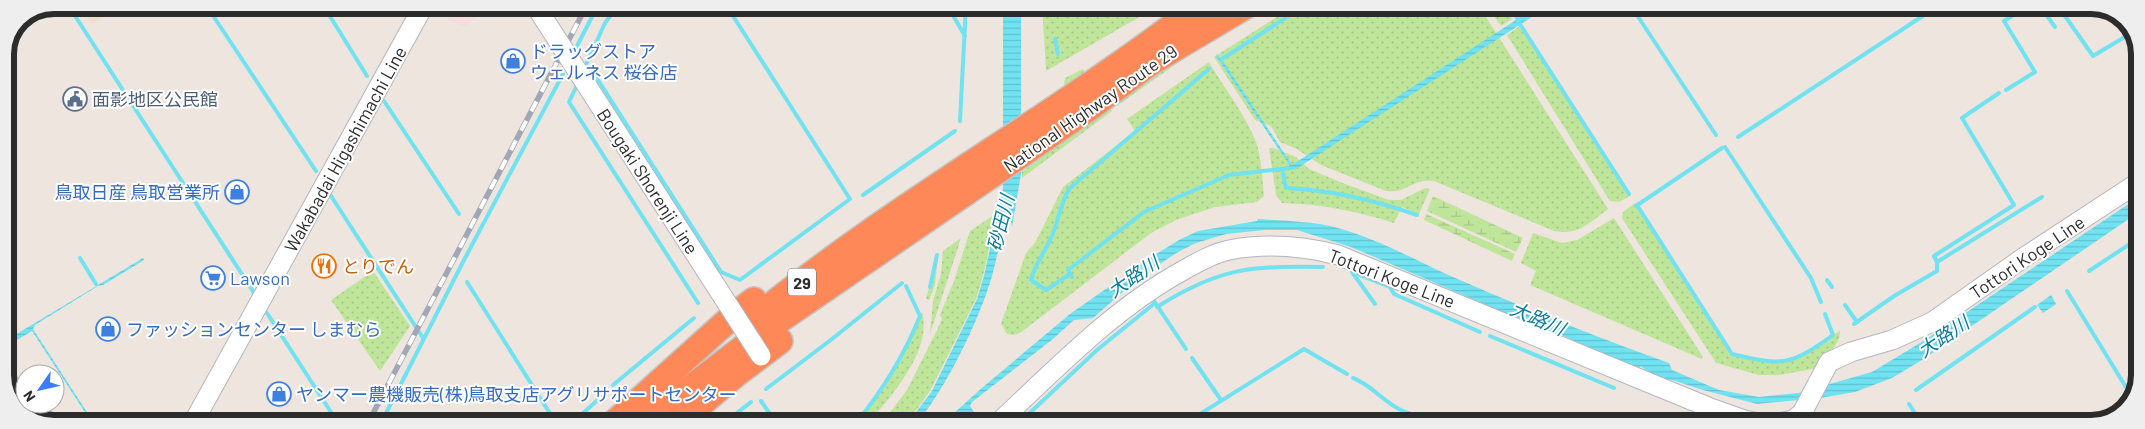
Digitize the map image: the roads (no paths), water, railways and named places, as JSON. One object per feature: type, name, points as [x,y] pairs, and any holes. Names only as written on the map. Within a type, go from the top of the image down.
[{"type":"highway","name":"National Highway Route 29","points":[[647,415],[652,408],[765,310],[826,263],[976,154],[1051,110],[1144,48],[1189,14]]},
{"type":"highway","name":"National Highway Route 29","points":[[653,415],[774,324],[969,198],[1152,62],[1233,14]]},
{"type":"highway","points":[[623,415],[734,315],[854,229],[976,154]]},
{"type":"highway","points":[[689,415],[760,356],[969,198]]},
{"type":"main road","name":"Wakabadai Higashimachi Line","points":[[198,415],[419,14]]},
{"type":"main road","name":"Bougaki Shorenji Line","points":[[541,14],[760,356]]},
{"type":"main road","name":"Tottori Koge Line","points":[[1799,415],[1830,362],[1838,357],[1892,340],[1932,322],[2023,258],[2131,187]]},
{"type":"main road","name":"Tottori Koge Line","points":[[1007,415],[1101,329],[1165,280],[1201,260],[1228,250],[1269,246],[1312,248],[1338,256],[1729,415]]},
{"type":"water","name":"砂田川","points":[[1003,14],[1021,14],[1021,174],[1012,227],[1010,216],[1007,212],[992,276],[979,313],[961,353],[939,392],[923,415],[914,415],[932,391],[977,299],[984,276],[1003,189]]},
{"type":"water","points":[[1512,14],[1537,14],[1296,169],[1276,172],[1276,168],[1290,166],[1216,56],[1217,54],[1227,67],[1292,165],[1516,20]]},
{"type":"water","name":"大路川","points":[[2131,202],[2131,217],[1922,360],[1892,378],[1855,392],[1820,398],[1757,404],[1672,380],[1661,379],[1641,366],[1638,370],[1544,327],[1515,317],[1351,247],[1297,230],[1265,230],[1226,234],[1196,243],[1178,252],[1140,277],[1093,318],[1074,320],[1053,339],[972,402],[970,406],[976,415],[952,415],[1070,314],[1153,256],[1198,231],[1257,221],[1258,219],[1318,224],[1353,233],[1533,311],[1669,363],[1672,370],[1719,390],[1759,397],[1798,393],[1872,372],[1925,340]]},
{"type":"water","points":[[143,258],[144,260],[35,325],[33,329],[56,364],[54,364],[32,331],[14,342],[14,336]]},
{"type":"water","points":[[2051,295],[2056,304],[2043,313],[2037,305]]},
{"type":"water","points":[[65,378],[89,415],[87,415],[65,382]]},
{"type":"waterway","points":[[74,14],[256,296]]},
{"type":"waterway","points":[[212,14],[316,171]]},
{"type":"waterway","points":[[329,14],[367,76]]},
{"type":"waterway","points":[[576,48],[593,14]]},
{"type":"waterway","points":[[584,69],[605,23],[612,14]]},
{"type":"waterway","points":[[591,69],[721,272],[740,280],[850,199],[732,14]]},
{"type":"waterway","points":[[952,14],[965,36]]},
{"type":"waterway","points":[[960,121],[966,14]]},
{"type":"waterway","points":[[1222,59],[1292,14]]},
{"type":"waterway","points":[[1636,14],[1716,135]]},
{"type":"waterway","points":[[1738,137],[1926,14]]},
{"type":"waterway","points":[[2006,90],[2035,72],[2004,21],[2015,14]]},
{"type":"waterway","points":[[2046,14],[2055,27]]},
{"type":"waterway","points":[[2064,14],[2093,56],[2127,36]]},
{"type":"waterway","points":[[1518,21],[1629,194]]},
{"type":"waterway","points":[[1055,39],[1058,54]]},
{"type":"waterway","points":[[1070,274],[1046,290],[1031,280],[1055,228],[1064,199],[1070,188],[1209,69]]},
{"type":"waterway","points":[[385,415],[464,260],[563,74]]},
{"type":"waterway","points":[[578,83],[569,102],[698,303]]},
{"type":"waterway","points":[[1854,324],[1894,296],[1937,271],[1937,262],[1934,256],[2014,205],[1962,118],[1999,93]]},
{"type":"waterway","points":[[384,101],[459,214]]},
{"type":"waterway","points":[[863,195],[955,131]]},
{"type":"waterway","points":[[1725,147],[1811,278],[1821,302]]},
{"type":"waterway","points":[[1636,206],[1722,148]]},
{"type":"waterway","points":[[1072,277],[1068,270],[1144,212],[1229,175],[1281,169]]},
{"type":"waterway","points":[[1283,173],[1286,188],[1320,191],[1353,197],[1417,215]]},
{"type":"waterway","points":[[331,196],[423,338]]},
{"type":"waterway","points":[[1937,262],[2042,197]]},
{"type":"waterway","points":[[1637,205],[1732,354],[1775,361],[1786,361],[1796,358],[1833,335],[1825,314]]},
{"type":"waterway","points":[[2089,271],[2131,243]]},
{"type":"waterway","points":[[930,287],[937,255]]},
{"type":"waterway","points":[[80,258],[96,284]]},
{"type":"waterway","points":[[1157,307],[1199,284],[1237,272],[1276,267],[1323,267]]},
{"type":"waterway","points":[[1352,272],[1390,287],[1394,294],[1480,332]]},
{"type":"waterway","points":[[1352,272],[1375,304]]},
{"type":"waterway","points":[[1827,280],[1832,287]]},
{"type":"waterway","points":[[467,282],[551,415]]},
{"type":"waterway","points":[[766,389],[902,283]]},
{"type":"waterway","points":[[862,415],[892,372],[920,316],[906,286]]},
{"type":"waterway","points":[[2067,291],[2128,390]]},
{"type":"waterway","points":[[1154,301],[1186,349]]},
{"type":"waterway","points":[[1028,415],[1097,350],[1155,303]]},
{"type":"waterway","points":[[1845,305],[1857,322]]},
{"type":"waterway","points":[[1916,390],[2035,307]]},
{"type":"waterway","points":[[267,313],[333,415]]},
{"type":"waterway","points":[[613,385],[694,318]]},
{"type":"waterway","points":[[1490,336],[1614,388]]},
{"type":"waterway","points":[[1198,415],[1304,349],[1347,374]]},
{"type":"waterway","points":[[1192,358],[1221,400]]},
{"type":"waterway","points":[[1353,378],[1366,385],[1396,408],[1413,415]]},
{"type":"waterway","points":[[581,415],[601,397]]},
{"type":"waterway","points":[[761,401],[771,415]]},
{"type":"waterway","points":[[734,415],[751,402]]},
{"type":"waterway","points":[[1909,404],[1916,415]]},
{"type":"railway","points":[[372,415],[582,14]]},
{"type":"place","name":"ドラッグストア ウェルネス 桜谷店","points":[[513,61]]},
{"type":"place","name":"面影地区公民館","points":[[75,99]]},
{"type":"place","name":"鳥取日産 鳥取営業所","points":[[237,192]]},
{"type":"place","name":"とりでん","points":[[324,266]]},
{"type":"place","name":"Lawson","points":[[213,278]]},
{"type":"place","name":"ファッションセンター しまむら","points":[[108,329]]},
{"type":"place","name":"ヤンマー農機販売(株)鳥取支店アグリサポートセンター","points":[[279,394]]}]
